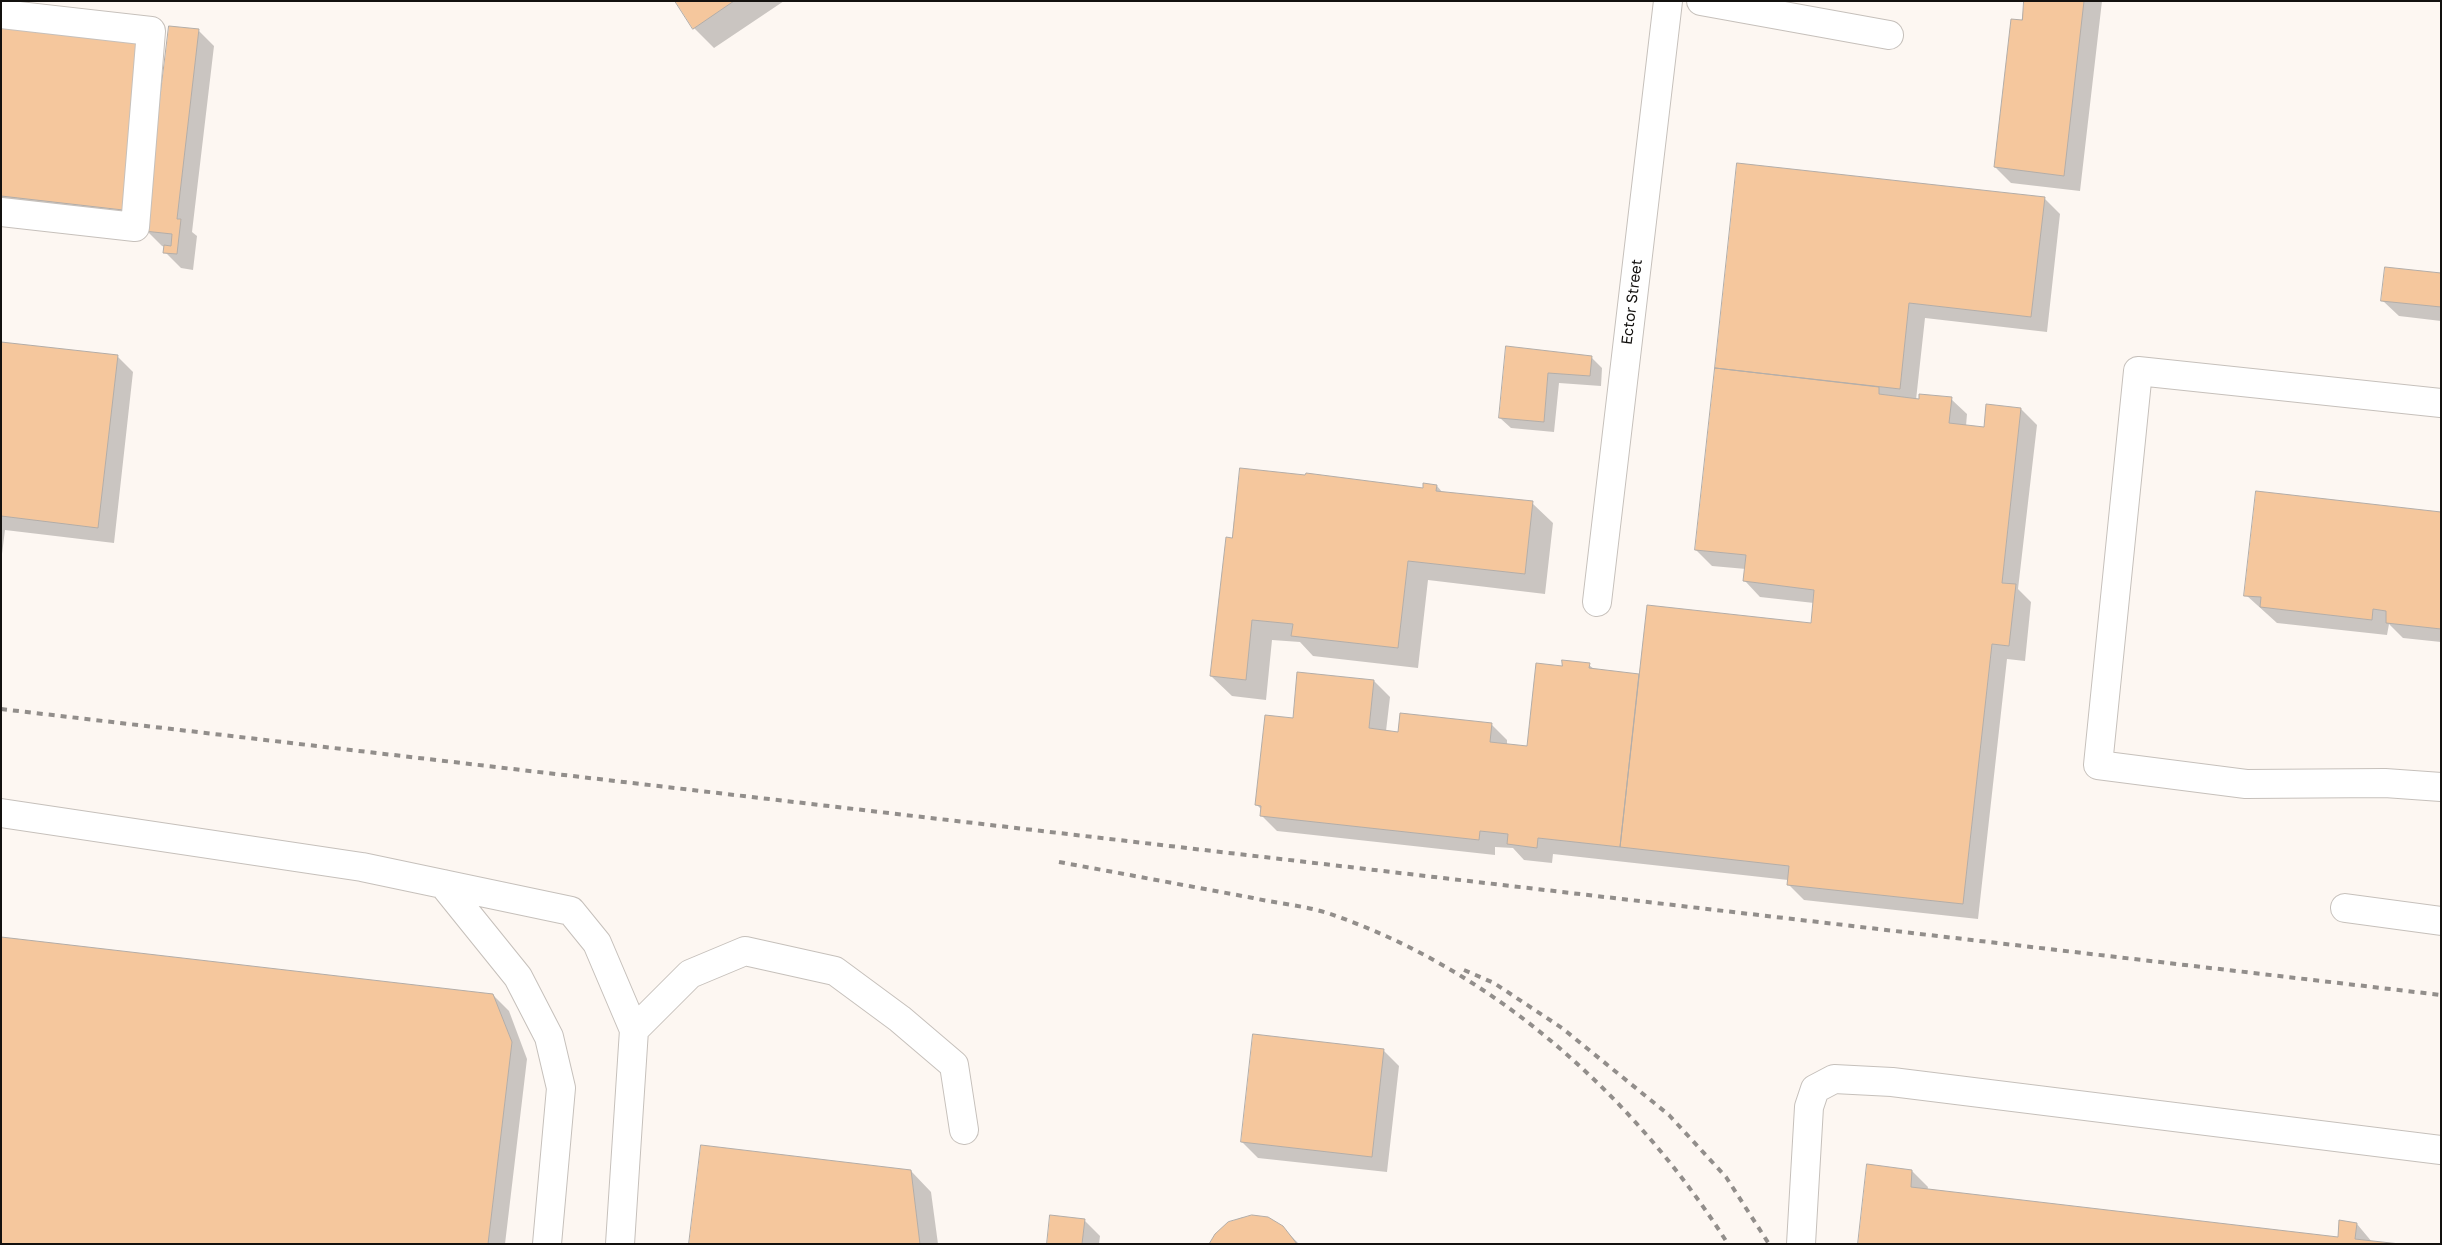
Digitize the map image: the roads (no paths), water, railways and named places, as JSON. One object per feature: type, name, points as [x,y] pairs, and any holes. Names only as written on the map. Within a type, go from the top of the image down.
[{"type":"street","name":"Ector Street","points":[[1597,602],[1668,1]]},
{"type":"street","points":[[1702,1],[1889,35]]},
{"type":"street","points":[[1,14],[151,31],[135,226],[1,212]]},
{"type":"street","points":[[2441,402],[2138,371],[2098,765],[2246,784],[2384,783],[2441,787]]},
{"type":"street","points":[[1,813],[362,867],[571,911],[597,943],[634,1030],[620,1244]]},
{"type":"street","points":[[443,884],[518,977],[549,1037],[561,1088],[547,1244]]},
{"type":"street","points":[[2344,908],[2441,921]]},
{"type":"street","points":[[634,1030],[690,974],[745,951],[835,971],[900,1019],[954,1065],[964,1130]]},
{"type":"street","points":[[1801,1244],[1809,1107],[1814,1088],[1834,1079],[1892,1082],[2441,1150]]},
{"type":"railway","points":[[1,709],[2441,995]]},
{"type":"railway","points":[[1059,862],[1305,907],[1336,916],[1396,941],[1453,971],[1507,1007],[1559,1047],[1607,1092],[1651,1140],[1692,1191],[1728,1244]]},
{"type":"railway","points":[[1464,970],[1494,983],[1562,1028],[1669,1115],[1726,1177],[1769,1244]]}]
